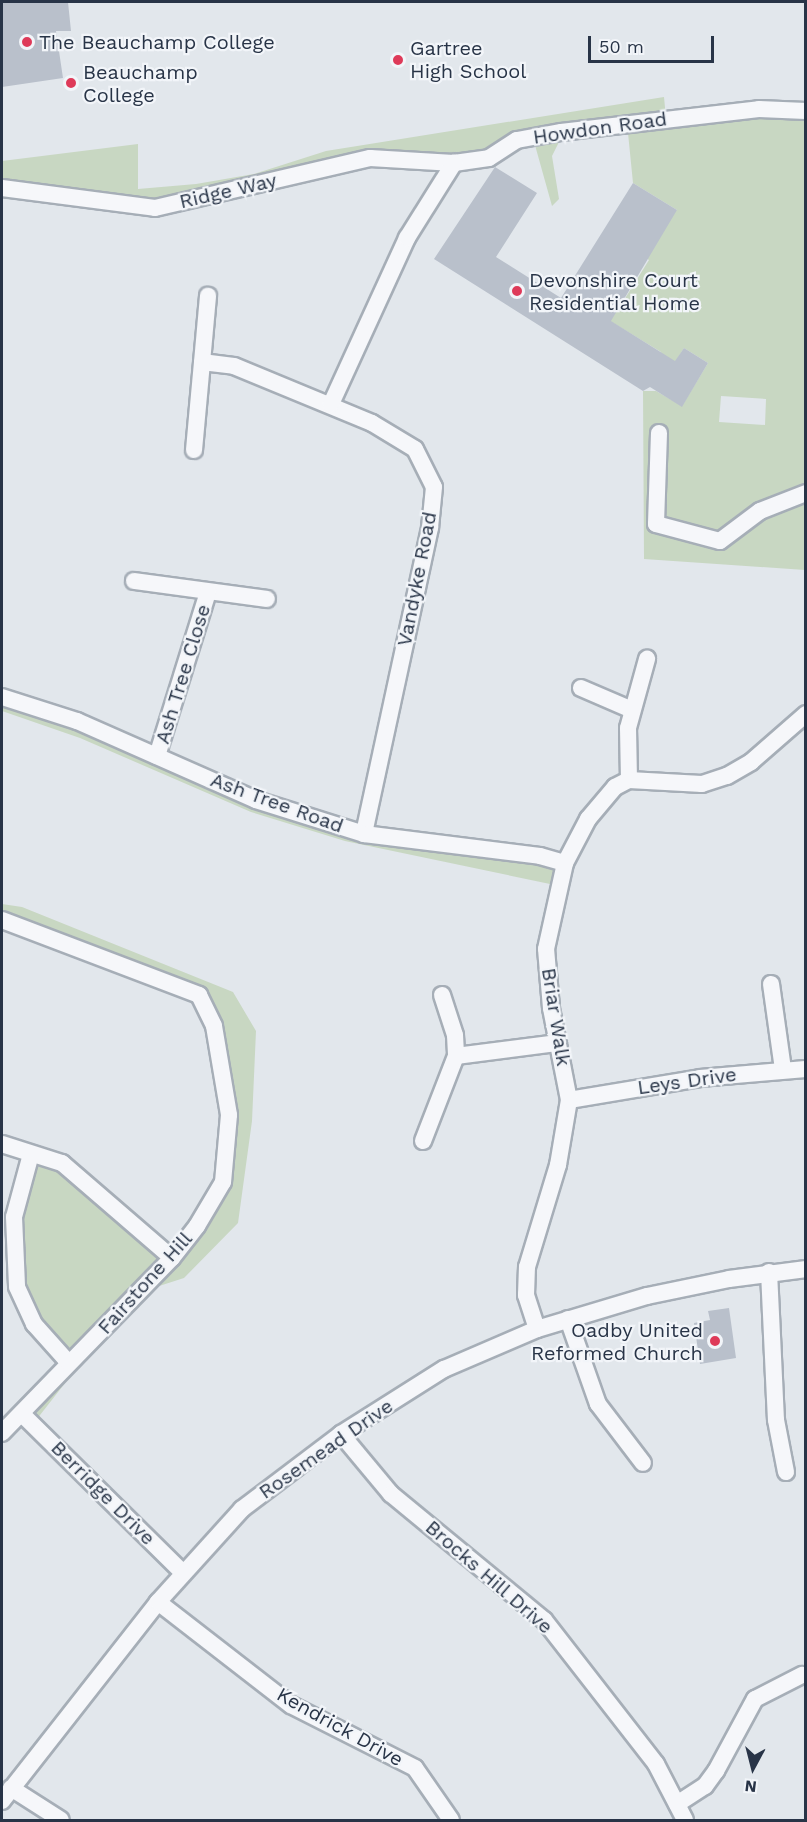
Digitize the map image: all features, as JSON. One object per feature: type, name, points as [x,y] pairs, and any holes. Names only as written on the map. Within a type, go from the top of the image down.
[{"type":"street","name":"Howdon Road","points":[[454,164],[489,158],[517,140],[561,132],[759,109],[806,111]]},
{"type":"street","name":"Ridge Way","points":[[2,188],[155,208],[370,158],[454,164]]},
{"type":"street","points":[[331,404],[406,238],[454,164]]},
{"type":"street","points":[[194,450],[208,296]]},
{"type":"street","name":"Vandyke Road","points":[[202,362],[234,366],[331,404],[415,449],[434,487],[430,528],[364,834]]},
{"type":"street","points":[[659,434],[656,524],[720,541],[760,511],[806,494]]},
{"type":"street","name":"Ash Tree Close","points":[[134,581],[267,599]]},
{"type":"street","name":"Ash Tree Close","points":[[158,756],[208,592]]},
{"type":"street","points":[[647,659],[632,710],[629,780],[702,784],[727,776],[752,762],[806,714]]},
{"type":"street","points":[[581,688],[632,710]]},
{"type":"street","name":"Ash Tree Road","points":[[2,697],[77,722],[255,800],[364,834],[540,856],[565,864]]},
{"type":"street","name":"Briar Walk","points":[[537,1329],[526,1294],[527,1267],[558,1165],[569,1100],[558,1043],[546,949],[565,864],[603,798],[629,780]]},
{"type":"street","name":"Fairstone Hill","points":[[2,920],[199,995],[214,1026],[229,1115],[223,1182],[172,1258],[68,1362],[2,1433]]},
{"type":"street","points":[[771,984],[783,1069]]},
{"type":"street","points":[[423,1142],[456,1056],[455,1035],[442,995]]},
{"type":"street","points":[[456,1056],[558,1043]]},
{"type":"street","name":"Leys Drive","points":[[569,1100],[783,1069],[806,1069]]},
{"type":"street","points":[[2,1144],[62,1163],[172,1258]]},
{"type":"street","points":[[31,1154],[14,1217],[17,1287],[34,1324],[68,1362]]},
{"type":"street","name":"Rosemead Drive","points":[[6,1795],[158,1602],[242,1509],[341,1434],[444,1369],[537,1329],[647,1296],[769,1272],[806,1269]]},
{"type":"street","points":[[769,1272],[776,1420],[786,1472]]},
{"type":"street","points":[[568,1319],[598,1404],[643,1463]]},
{"type":"street","name":"Berridge Drive","points":[[22,1414],[183,1573]]},
{"type":"street","name":"Brocks Hill Drive","points":[[341,1434],[391,1494],[544,1620],[656,1764],[685,1821]]},
{"type":"street","name":"Kendrick Drive","points":[[158,1602],[291,1705],[415,1768],[451,1821]]},
{"type":"street","points":[[677,1804],[705,1786],[716,1771],[755,1699],[802,1675]]},
{"type":"street","points":[[6,1795],[61,1821]]},
{"type":"green space","points":[[664,97],[666,118],[805,111],[805,570],[644,559],[643,391],[656,391],[682,406],[708,363],[684,348],[667,375],[661,352],[574,299],[587,278],[624,300],[649,260],[613,237],[677,210],[633,183],[628,133],[559,142],[552,156],[559,199],[552,206],[533,138],[489,158],[370,158],[155,208],[2,189],[2,161],[138,144],[138,189],[196,184],[254,174],[326,151]],"holes":[[[721,396],[766,399],[765,425],[719,422]]]},
{"type":"green space","points":[[2,697],[364,834],[565,863],[550,884],[345,841],[251,812],[80,738],[2,711]]},
{"type":"green space","points":[[2,904],[22,907],[233,992],[256,1031],[252,1121],[238,1223],[184,1278],[156,1287],[91,1350],[33,1424],[22,1414],[68,1362],[34,1324],[12,1246],[31,1154],[62,1163],[172,1258],[223,1182],[229,1115],[199,995],[2,920]]},
{"type":"building","name":"The Beauchamp College","points":[[2,2],[68,2],[71,31],[56,31],[63,78],[2,87]]},
{"type":"building","name":"Devonshire Court Residential Home","points":[[495,167],[537,193],[496,257],[561,298],[633,183],[677,210],[611,321],[675,361],[684,348],[708,363],[682,407],[650,387],[643,391],[434,259]]},
{"type":"building","name":"Oadby United Reformed Church","points":[[729,1308],[736,1358],[700,1364],[694,1323],[710,1320],[708,1311]]},
{"type":"place","name":"The Beauchamp College","points":[[27,42]]},
{"type":"place","name":"Gartree High School","points":[[398,60]]},
{"type":"place","name":"Beauchamp College","points":[[71,83]]},
{"type":"place","name":"Devonshire Court Residential Home","points":[[517,291]]},
{"type":"place","name":"Oadby United Reformed Church","points":[[715,1341]]}]
